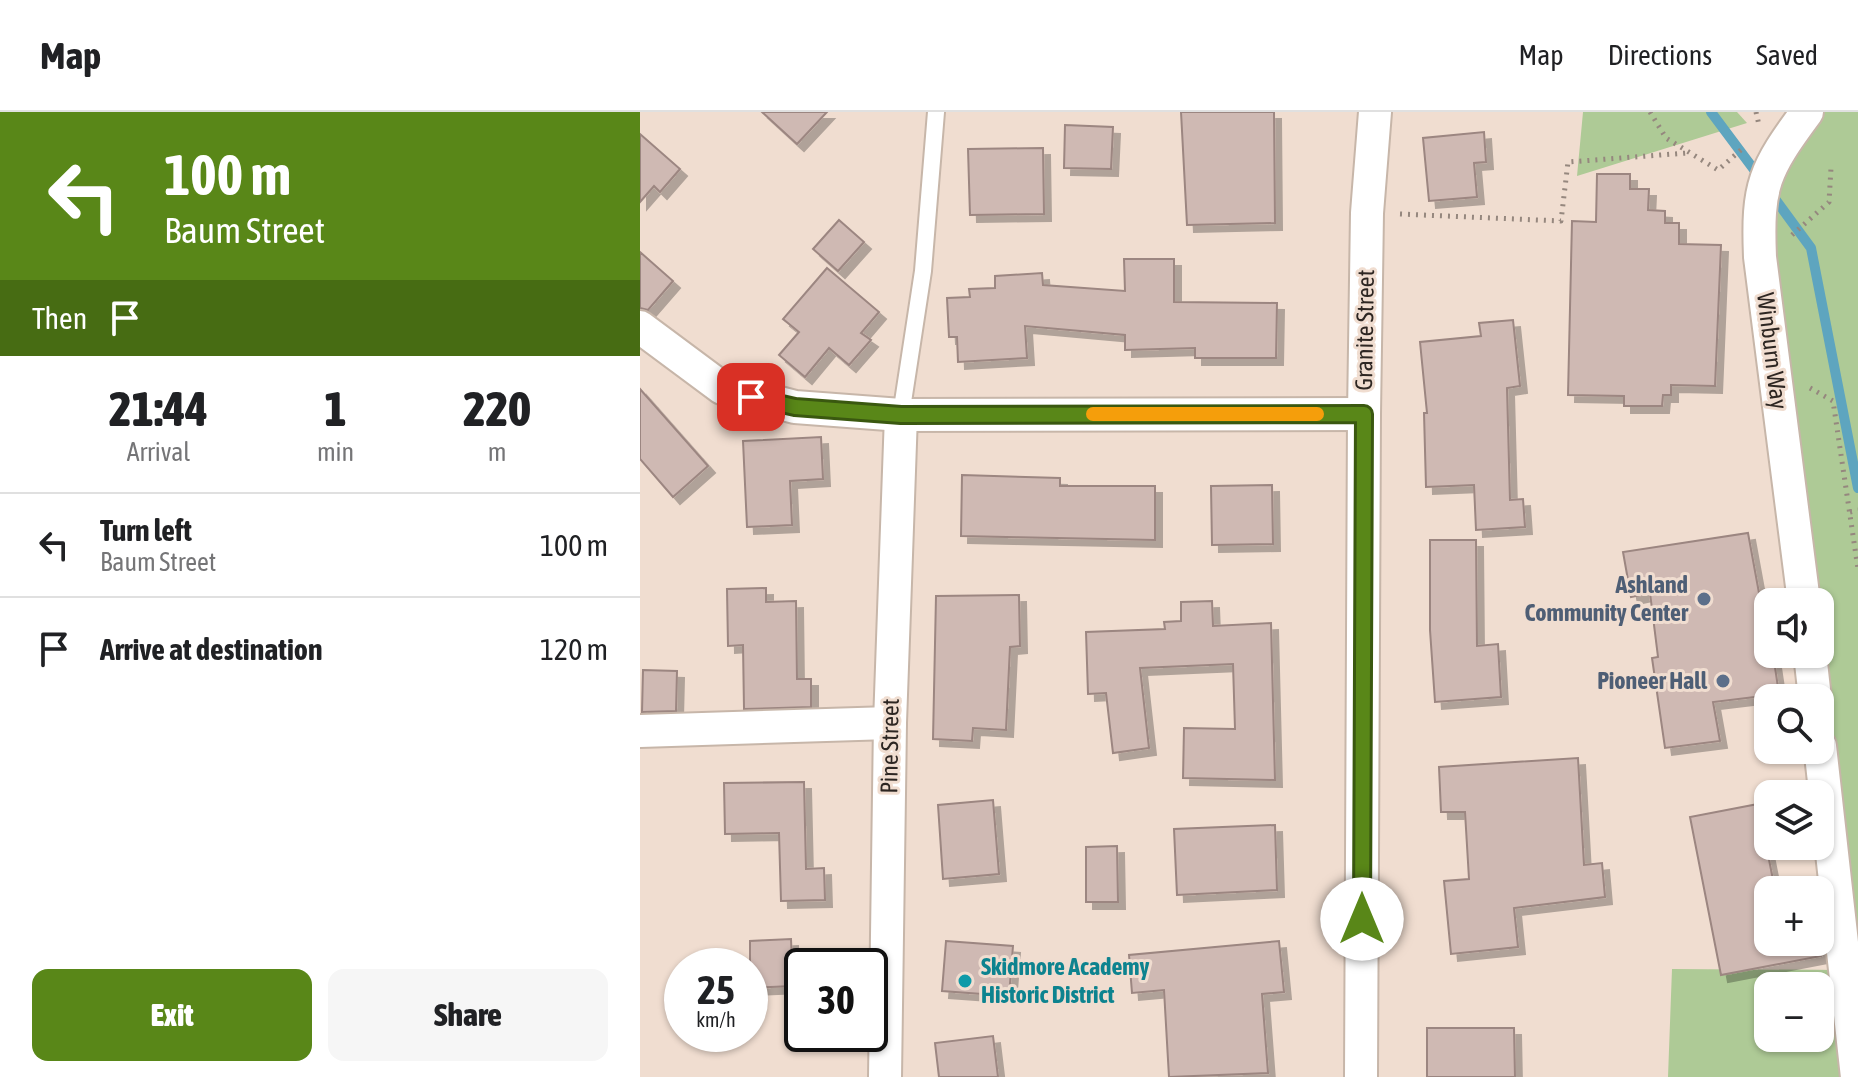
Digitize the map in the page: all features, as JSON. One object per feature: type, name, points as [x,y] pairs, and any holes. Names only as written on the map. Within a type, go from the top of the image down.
[{"type":"street","name":"Granite Street","points":[[1361,1077],[1364,414],[1367,213],[1375,112]]},
{"type":"street","name":"Winburn Way","points":[[1799,123],[1768,170],[1758,214],[1760,257],[1802,588]]},
{"type":"street","points":[[640,327],[722,388],[795,407],[901,415],[1364,414]]},
{"type":"street","name":"Pine Street","points":[[885,1077],[890,723],[901,415]]},
{"type":"street","points":[[640,731],[890,723]]},
{"type":"street","points":[[1822,764],[1857,1077]]},
{"type":"lane","points":[[901,415],[923,271],[936,112]]},
{"type":"path","points":[[1650,112],[1666,138],[1718,170]]},
{"type":"path","points":[[1367,213],[1561,221],[1568,162],[1687,153]]},
{"type":"path","points":[[1788,239],[1829,202],[1831,168]]},
{"type":"path","points":[[1808,387],[1833,401],[1858,569]]},
{"type":"path","points":[[1850,512],[1858,510]]},
{"type":"green space","points":[[1583,112],[1737,112],[1747,123],[1577,176]]},
{"type":"green space","points":[[1807,112],[1858,112],[1858,1077],[1668,1077],[1672,969],[1844,970],[1832,860],[1834,780],[1824,780],[1822,764],[1834,764],[1834,684],[1820,684],[1820,668],[1834,668],[1834,588],[1802,588],[1758,214]]},
{"type":"building","points":[[762,112],[827,112],[797,144]]},
{"type":"building","points":[[1181,112],[1274,112],[1275,223],[1187,225]]},
{"type":"building","points":[[1065,125],[1113,127],[1111,169],[1064,168]]},
{"type":"building","points":[[1484,132],[1486,162],[1474,163],[1477,197],[1429,201],[1423,138]]},
{"type":"building","points":[[640,134],[680,169],[660,192],[654,186],[640,202]]},
{"type":"building","points":[[1043,148],[1044,214],[970,215],[968,149]]},
{"type":"building","points":[[1597,174],[1630,174],[1630,189],[1649,189],[1648,210],[1665,211],[1665,223],[1679,223],[1679,244],[1721,245],[1715,386],[1671,385],[1671,395],[1663,395],[1662,406],[1624,406],[1624,396],[1568,395],[1572,221],[1596,222]]},
{"type":"building","points":[[839,220],[864,242],[838,271],[813,249]]},
{"type":"building","points":[[640,252],[673,281],[648,310],[640,308]]},
{"type":"building","points":[[1124,259],[1174,259],[1174,302],[1277,303],[1276,358],[1195,358],[1195,348],[1125,350],[1125,335],[1025,326],[1027,358],[958,362],[957,337],[949,337],[947,298],[970,297],[969,289],[995,288],[995,276],[1042,273],[1043,285],[1125,291]]},
{"type":"building","points":[[827,268],[879,312],[861,333],[871,340],[849,365],[829,348],[805,377],[779,355],[799,332],[783,319]]},
{"type":"building","points":[[1513,320],[1520,386],[1507,388],[1510,500],[1523,499],[1525,527],[1476,530],[1474,485],[1426,487],[1424,413],[1427,413],[1420,342],[1481,336],[1479,323]]},
{"type":"building","points":[[640,389],[708,466],[673,497],[640,459]]},
{"type":"building","points":[[821,437],[823,479],[790,481],[792,525],[747,527],[743,441]]},
{"type":"building","points":[[962,475],[1060,478],[1060,486],[1155,486],[1155,540],[961,536]]},
{"type":"building","points":[[1272,485],[1273,544],[1212,545],[1211,486]]},
{"type":"building","points":[[1748,533],[1758,588],[1754,588],[1754,668],[1775,668],[1778,684],[1754,684],[1754,697],[1713,702],[1720,741],[1665,748],[1652,658],[1658,657],[1650,593],[1631,597],[1623,552]]},
{"type":"building","points":[[1430,540],[1476,540],[1477,646],[1498,644],[1501,697],[1435,702],[1430,630]]},
{"type":"building","points":[[766,588],[766,602],[796,601],[797,679],[811,679],[811,707],[744,709],[743,645],[728,646],[727,589]]},
{"type":"building","points":[[1019,595],[1020,646],[1010,647],[1006,730],[973,728],[972,741],[933,739],[936,596]]},
{"type":"building","points":[[1212,601],[1213,626],[1271,623],[1275,780],[1183,778],[1184,728],[1235,729],[1233,664],[1140,668],[1149,748],[1113,753],[1106,693],[1088,694],[1086,632],[1165,629],[1164,622],[1181,621],[1181,602]]},
{"type":"building","points":[[643,670],[677,671],[676,711],[642,712]]},
{"type":"building","points":[[1578,758],[1584,865],[1602,863],[1605,897],[1514,908],[1518,947],[1451,954],[1444,881],[1469,879],[1465,812],[1441,812],[1439,767]]},
{"type":"building","points":[[804,782],[806,869],[824,868],[825,900],[781,901],[779,833],[725,834],[724,783]]},
{"type":"building","points":[[993,800],[999,874],[943,879],[938,805]]},
{"type":"building","points":[[1754,805],[1754,860],[1769,860],[1772,876],[1754,876],[1754,956],[1821,956],[1721,975],[1690,817]]},
{"type":"building","points":[[1275,825],[1277,890],[1177,895],[1174,829]]},
{"type":"building","points":[[1117,846],[1118,902],[1086,902],[1086,847]]},
{"type":"building","points":[[791,939],[791,948],[784,948],[784,986],[768,987],[768,948],[750,948],[750,941]]},
{"type":"building","points":[[946,941],[1013,946],[1009,996],[942,991]]},
{"type":"building","points":[[1279,941],[1284,992],[1262,994],[1268,1073],[1169,1077],[1164,990],[1132,993],[1129,955]]},
{"type":"building","points":[[1427,1028],[1514,1028],[1515,1077],[1427,1077]]},
{"type":"building","points":[[993,1036],[998,1077],[939,1077],[935,1043]]},
{"type":"waterway","points":[[1711,112],[1761,179]]},
{"type":"waterway","points":[[1770,192],[1811,248],[1858,488]]},
{"type":"slow traffic","points":[[1093,414],[1317,414]]},
{"type":"place","name":"Ashland Community Center","points":[[1704,599]]},
{"type":"place","name":"Pioneer Hall","points":[[1723,681]]},
{"type":"place","name":"Skidmore Academy Historic District","points":[[965,981]]},
{"type":"route","points":[[751,397],[795,407],[901,415],[1364,414],[1362,919]]}]
